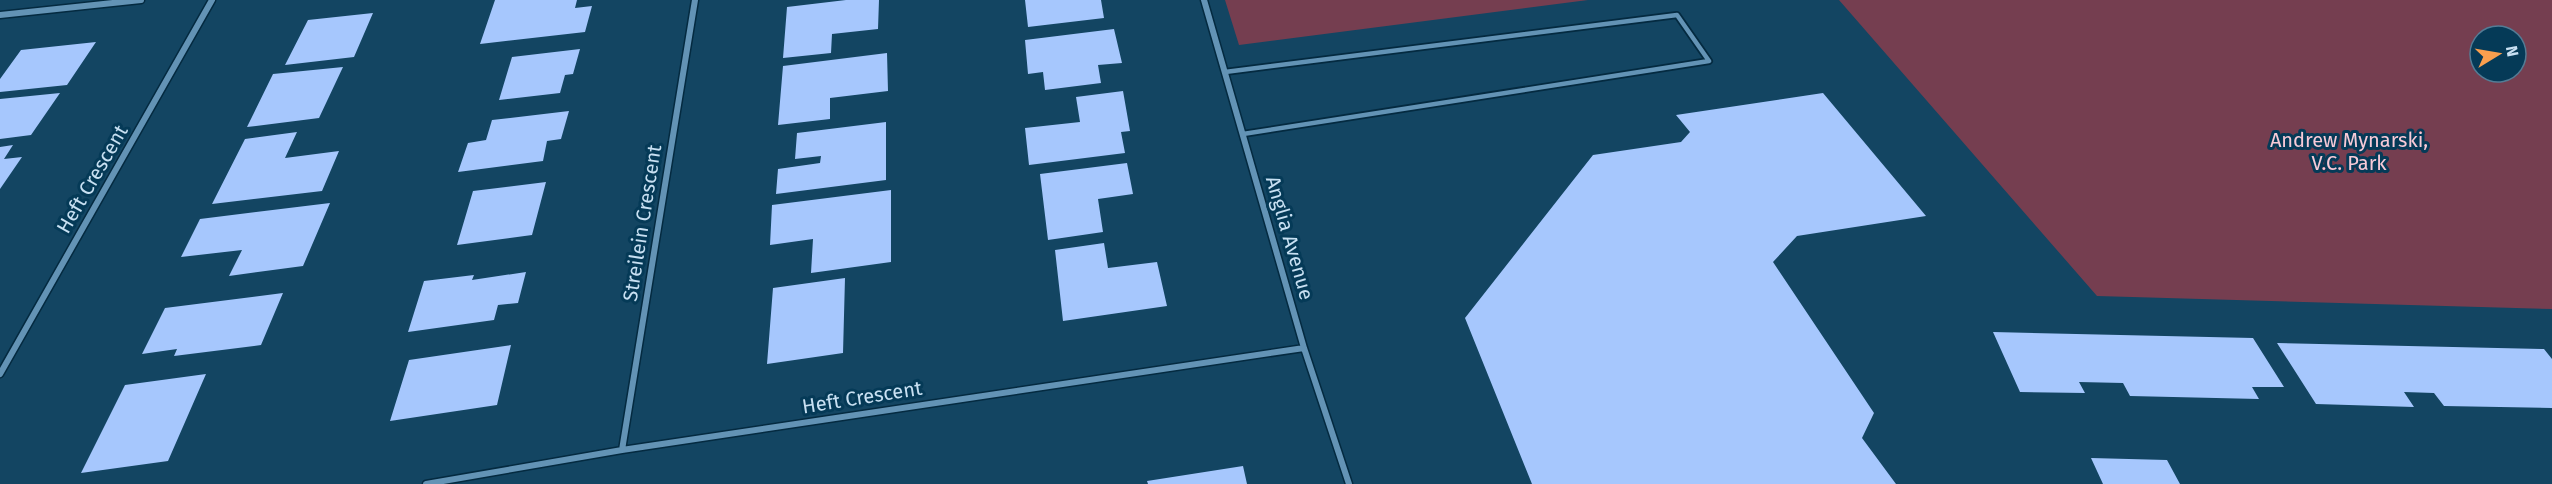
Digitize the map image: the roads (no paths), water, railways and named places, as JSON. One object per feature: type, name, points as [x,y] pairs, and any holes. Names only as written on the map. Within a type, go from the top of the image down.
[{"type":"street","points":[[0,15],[141,0]]},
{"type":"street","name":"Heft Crescent","points":[[0,374],[212,0]]},
{"type":"street","name":"Streilein Crescent","points":[[622,450],[695,0]]},
{"type":"street","name":"Anglia Avenue","points":[[1204,0],[1304,348],[1349,484]]},
{"type":"street","name":"Heft Crescent","points":[[426,484],[622,450],[1304,348]]},
{"type":"lane","points":[[1225,72],[1677,15],[1708,61],[1243,134]]},
{"type":"park label","name":"Andrew Mynarski, V.C. Park","points":[[2349,152]]}]
